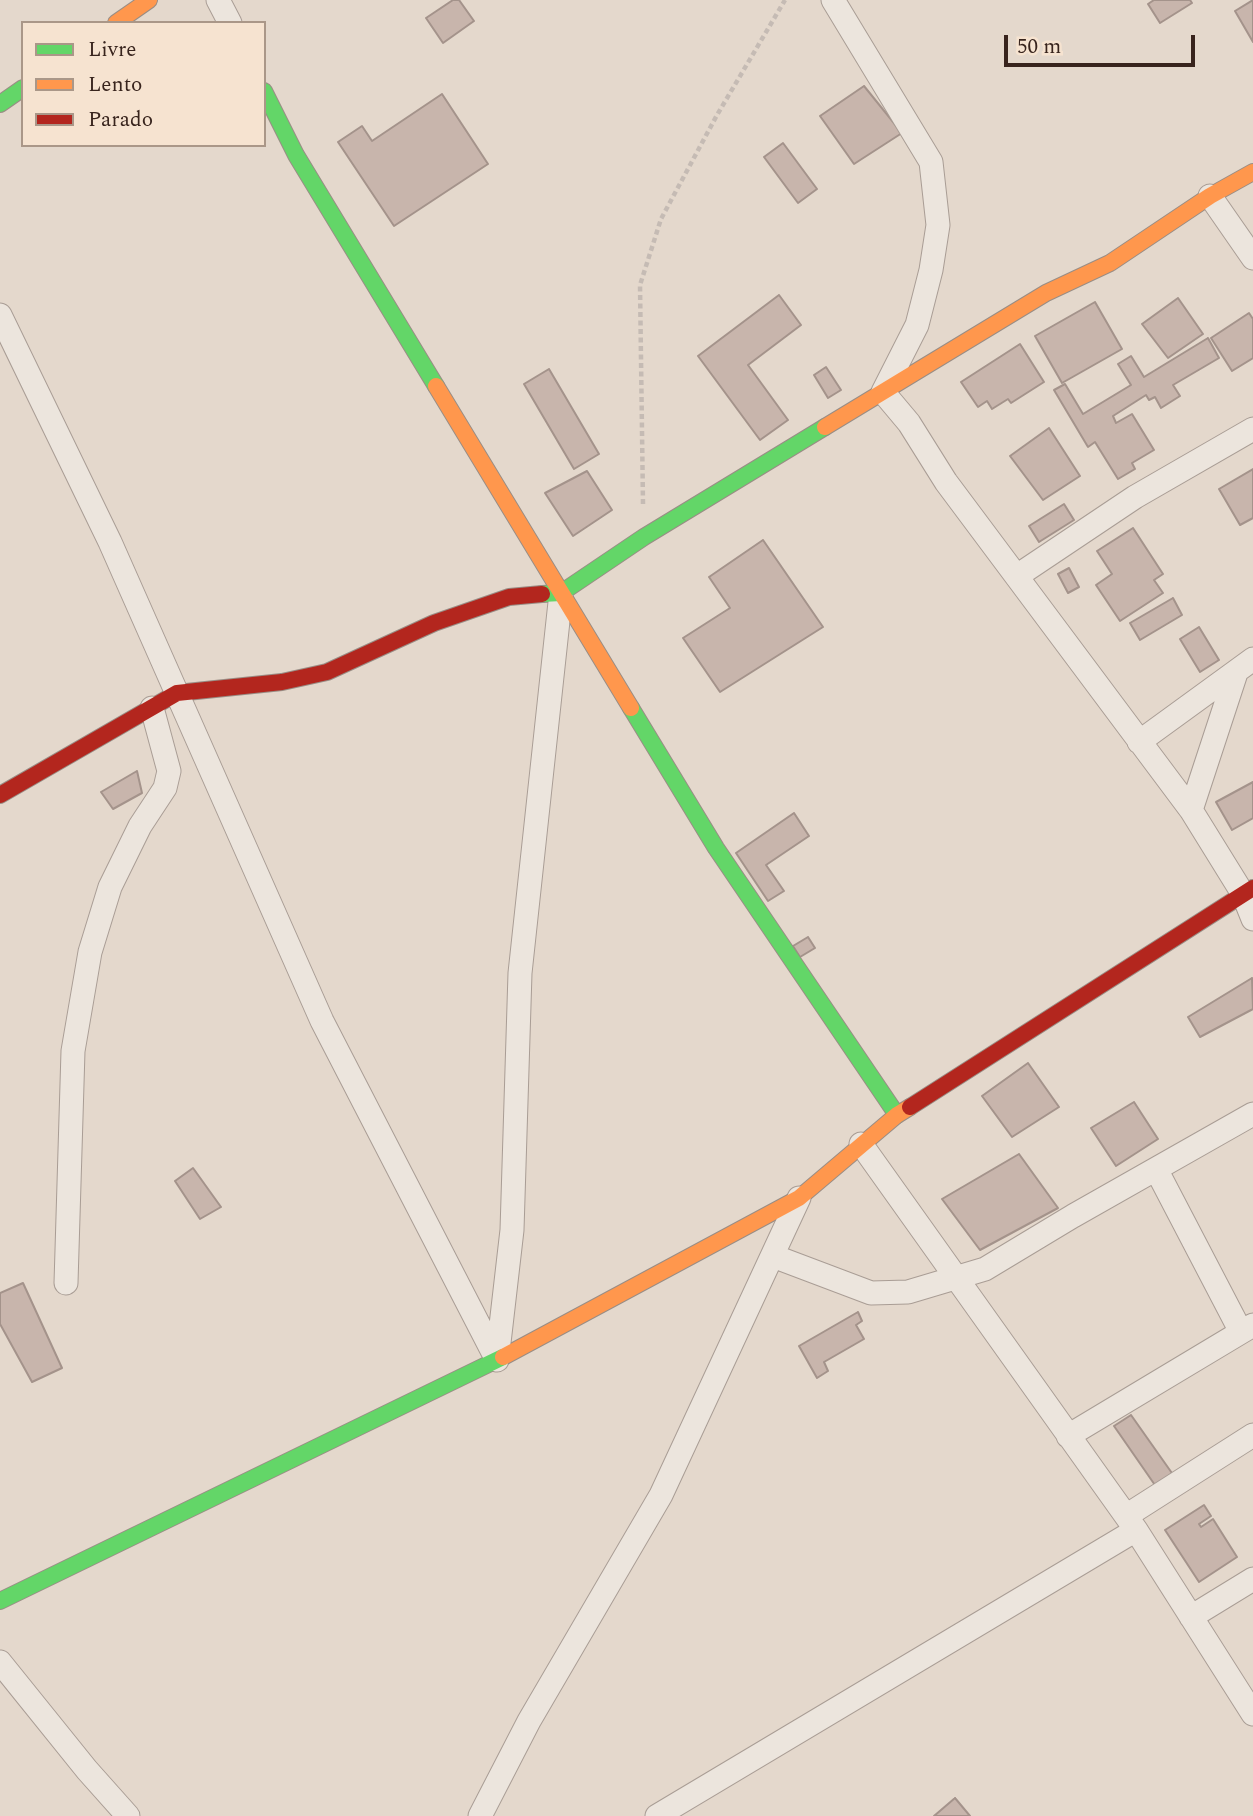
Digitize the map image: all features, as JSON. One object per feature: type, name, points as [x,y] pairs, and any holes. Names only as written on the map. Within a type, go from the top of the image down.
[{"type":"street","points":[[119,21],[149,0]]},
{"type":"street","points":[[218,0],[229,21]]},
{"type":"street","points":[[833,0],[932,162],[938,225],[931,270],[917,325],[883,392]]},
{"type":"street","points":[[0,104],[21,89]]},
{"type":"street","points":[[266,95],[296,155],[716,848],[897,1115]]},
{"type":"street","points":[[0,795],[177,693],[282,682],[327,671],[434,623],[509,597],[561,593],[644,537],[1046,293],[1110,263],[1210,196],[1253,172]]},
{"type":"street","points":[[1210,196],[1253,258]]},
{"type":"street","points":[[0,315],[110,541],[322,1021],[497,1360]]},
{"type":"street","points":[[883,392],[909,423],[946,482],[1191,810],[1248,891],[1253,919]]},
{"type":"street","points":[[1017,576],[1135,497],[1253,429]]},
{"type":"street","points":[[497,1360],[512,1230],[520,973],[561,593]]},
{"type":"street","points":[[1139,742],[1244,666]]},
{"type":"street","points":[[1191,810],[1244,666]]},
{"type":"street","points":[[66,1283],[73,1051],[90,952],[110,887],[140,826],[165,788],[169,771],[152,708]]},
{"type":"street","points":[[0,1601],[497,1360],[799,1198],[897,1115],[1248,891]]},
{"type":"street","points":[[773,1256],[871,1293],[908,1292],[985,1269],[1253,1114]]},
{"type":"street","points":[[861,1144],[1131,1523],[1253,1714]]},
{"type":"street","points":[[1068,1436],[1247,1329],[1156,1169]]},
{"type":"street","points":[[480,1816],[529,1721],[661,1495],[799,1198]]},
{"type":"street","points":[[657,1816],[1131,1523],[1253,1435]]},
{"type":"street","points":[[1191,1616],[1253,1579]]},
{"type":"street","points":[[0,1662],[87,1770],[128,1816]]},
{"type":"path","points":[[644,537],[640,285],[661,219],[717,115],[785,0]]},
{"type":"building","points":[[453,0],[459,0],[474,21],[443,43],[426,18]]},
{"type":"building","points":[[1154,0],[1190,0],[1192,3],[1160,23],[1148,4]]},
{"type":"building","points":[[1253,0],[1253,42],[1235,11]]},
{"type":"building","points":[[864,86],[902,133],[854,164],[820,116]]},
{"type":"building","points":[[442,94],[488,164],[394,226],[338,142],[362,126],[372,141]]},
{"type":"building","points":[[783,143],[817,189],[798,203],[764,157]]},
{"type":"building","points":[[779,295],[801,325],[748,365],[788,420],[760,440],[698,356]]},
{"type":"building","points":[[1178,298],[1203,334],[1168,358],[1142,324]]},
{"type":"building","points":[[1095,302],[1122,349],[1062,383],[1035,336]]},
{"type":"building","points":[[1249,313],[1253,319],[1253,358],[1232,371],[1211,338]]},
{"type":"building","points":[[1208,338],[1219,358],[1173,385],[1180,396],[1161,408],[1155,397],[1149,400],[1146,395],[1113,416],[1116,423],[1132,414],[1154,450],[1132,463],[1135,469],[1118,479],[1095,442],[1088,447],[1054,390],[1065,384],[1083,414],[1131,385],[1118,364],[1131,356],[1144,377]]},
{"type":"building","points":[[1020,344],[1044,382],[1011,403],[1008,399],[992,409],[987,401],[978,407],[961,382]]},
{"type":"building","points":[[826,367],[841,390],[828,398],[814,375]]},
{"type":"building","points":[[549,369],[599,454],[574,469],[524,384]]},
{"type":"building","points":[[1049,428],[1080,476],[1043,500],[1010,456]]},
{"type":"building","points":[[1253,469],[1253,518],[1240,525],[1219,489]]},
{"type":"building","points":[[587,471],[612,510],[573,536],[545,493]]},
{"type":"building","points":[[1064,504],[1074,520],[1039,542],[1029,526]]},
{"type":"building","points":[[1133,528],[1163,574],[1154,580],[1163,593],[1120,621],[1096,585],[1112,574],[1097,551]]},
{"type":"building","points":[[763,540],[823,627],[720,692],[683,638],[730,608],[709,577]]},
{"type":"building","points":[[1069,568],[1079,587],[1068,593],[1058,574]]},
{"type":"building","points":[[1173,598],[1182,615],[1140,640],[1130,623]]},
{"type":"building","points":[[1199,627],[1219,660],[1200,672],[1180,639]]},
{"type":"building","points":[[137,771],[142,793],[113,809],[101,792]]},
{"type":"building","points":[[1253,782],[1253,818],[1232,830],[1216,802]]},
{"type":"building","points":[[794,813],[809,836],[766,865],[784,891],[768,901],[736,853]]},
{"type":"building","points":[[808,937],[815,948],[800,957],[793,946]]},
{"type":"building","points":[[1252,978],[1253,1009],[1200,1037],[1188,1017]]},
{"type":"building","points":[[1028,1063],[1059,1107],[1012,1137],[982,1096]]},
{"type":"building","points":[[1134,1102],[1158,1139],[1116,1166],[1091,1128]]},
{"type":"building","points":[[1019,1154],[1058,1208],[980,1250],[942,1199]]},
{"type":"building","points":[[193,1168],[221,1207],[200,1219],[175,1181]]},
{"type":"building","points":[[23,1283],[62,1368],[32,1382],[0,1324],[0,1293]]},
{"type":"building","points":[[858,1312],[862,1321],[856,1325],[864,1339],[824,1362],[828,1371],[817,1378],[799,1346]]},
{"type":"building","points":[[1131,1415],[1174,1476],[1157,1488],[1114,1426]]},
{"type":"building","points":[[1204,1505],[1211,1516],[1199,1524],[1201,1527],[1213,1519],[1237,1557],[1199,1582],[1165,1530]]},
{"type":"building","points":[[955,1798],[970,1816],[934,1816]]},
{"type":"traffic: fast","points":[[0,104],[21,89]]},
{"type":"traffic: fast","points":[[266,95],[296,155],[436,386]]},
{"type":"traffic: fast","points":[[542,594],[561,593],[644,537],[825,427]]},
{"type":"traffic: fast","points":[[631,708],[716,848],[897,1115]]},
{"type":"traffic: fast","points":[[0,1601],[503,1357]]},
{"type":"traffic: slow","points":[[119,21],[149,0]]},
{"type":"traffic: slow","points":[[825,427],[1046,293],[1110,263],[1210,196],[1253,172]]},
{"type":"traffic: slow","points":[[436,386],[631,708]]},
{"type":"traffic: slow","points":[[503,1357],[799,1198],[910,1107]]},
{"type":"traffic: jam","points":[[0,795],[177,693],[282,682],[327,672],[434,623],[509,597],[542,594]]},
{"type":"traffic: jam","points":[[910,1107],[1253,888]]}]
